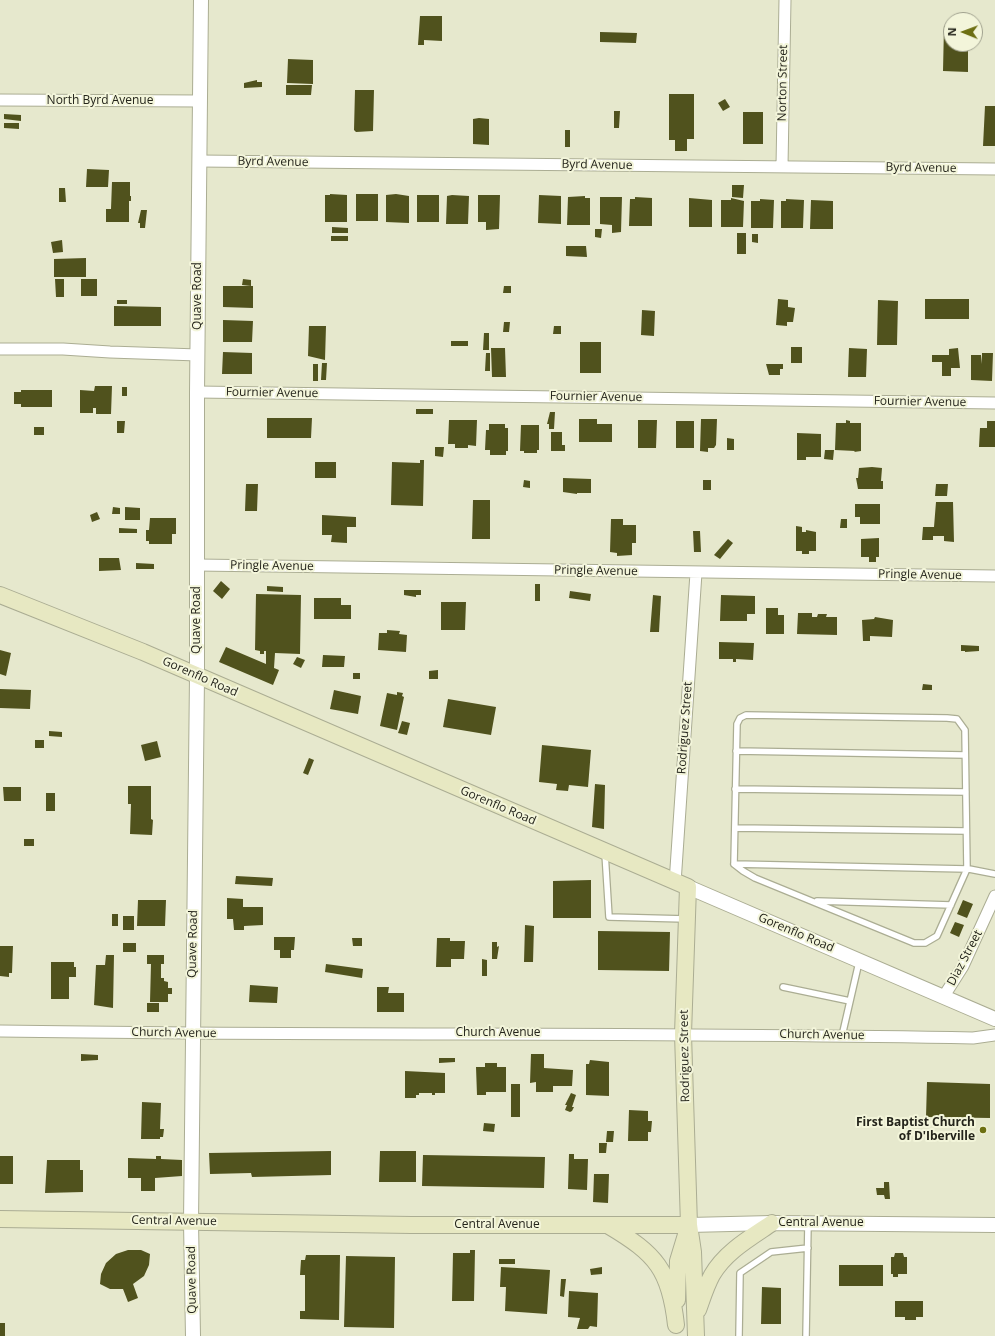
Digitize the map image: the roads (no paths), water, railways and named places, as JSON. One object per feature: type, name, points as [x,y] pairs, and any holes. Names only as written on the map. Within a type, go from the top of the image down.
[{"type":"main road","name":"Gorenflo Road","points":[[0,595],[84,627],[681,885]]},
{"type":"main road","name":"Rodriguez Street","points":[[681,885],[687,920],[683,1034],[689,1225],[693,1252],[696,1336]]},
{"type":"main road","name":"Central Avenue","points":[[0,1219],[609,1226],[689,1225]]},
{"type":"main road","points":[[695,1317],[711,1277],[719,1264],[732,1251],[772,1223]]},
{"type":"main road","name":"Rodriguez Street","points":[[676,1331],[678,1260],[689,1225]]},
{"type":"main road","points":[[609,1226],[635,1241],[652,1258],[665,1275],[673,1299],[676,1331]]},
{"type":"street","name":"Quave Road","points":[[193,1336],[191,1222],[197,676],[197,392],[200,0]]},
{"type":"street","name":"Norton Street","points":[[782,166],[785,0]]},
{"type":"street","name":"North Byrd Avenue","points":[[0,100],[200,102]]},
{"type":"street","name":"Byrd Avenue","points":[[199,161],[995,169]]},
{"type":"street","points":[[0,349],[63,349],[198,355]]},
{"type":"street","name":"Fournier Avenue","points":[[197,392],[995,403]]},
{"type":"street","name":"Pringle Avenue","points":[[197,565],[995,576]]},
{"type":"street","name":"Rodriguez Street","points":[[681,885],[696,573]]},
{"type":"street","name":"Gorenflo Road","points":[[681,885],[995,1019]]},
{"type":"street","name":"Diaz Street","points":[[944,996],[963,966],[995,896]]},
{"type":"street","name":"Church Avenue","points":[[0,1031],[192,1034],[683,1034],[973,1038],[995,1035]]},
{"type":"street","name":"Central Avenue","points":[[689,1225],[772,1223],[995,1225]]},
{"type":"lane","points":[[746,715],[957,719],[965,730],[967,869],[937,936],[925,942],[914,944],[755,878],[743,872],[734,864],[736,751],[737,724],[740,718],[746,715]]},
{"type":"lane","points":[[736,751],[965,755]]},
{"type":"lane","points":[[735,789],[966,792]]},
{"type":"lane","points":[[735,828],[966,831]]},
{"type":"lane","points":[[605,852],[609,917],[687,920]]},
{"type":"lane","points":[[734,864],[967,869],[995,874]]},
{"type":"lane","points":[[813,901],[951,905]]},
{"type":"lane","points":[[842,1036],[859,960]]},
{"type":"lane","points":[[783,987],[850,1001]]},
{"type":"lane","points":[[806,1336],[808,1223]]},
{"type":"lane","points":[[739,1336],[740,1273],[771,1252],[808,1248]]},
{"type":"place","name":"First Baptist Church of D'Iberville","points":[[983,1130]]}]
